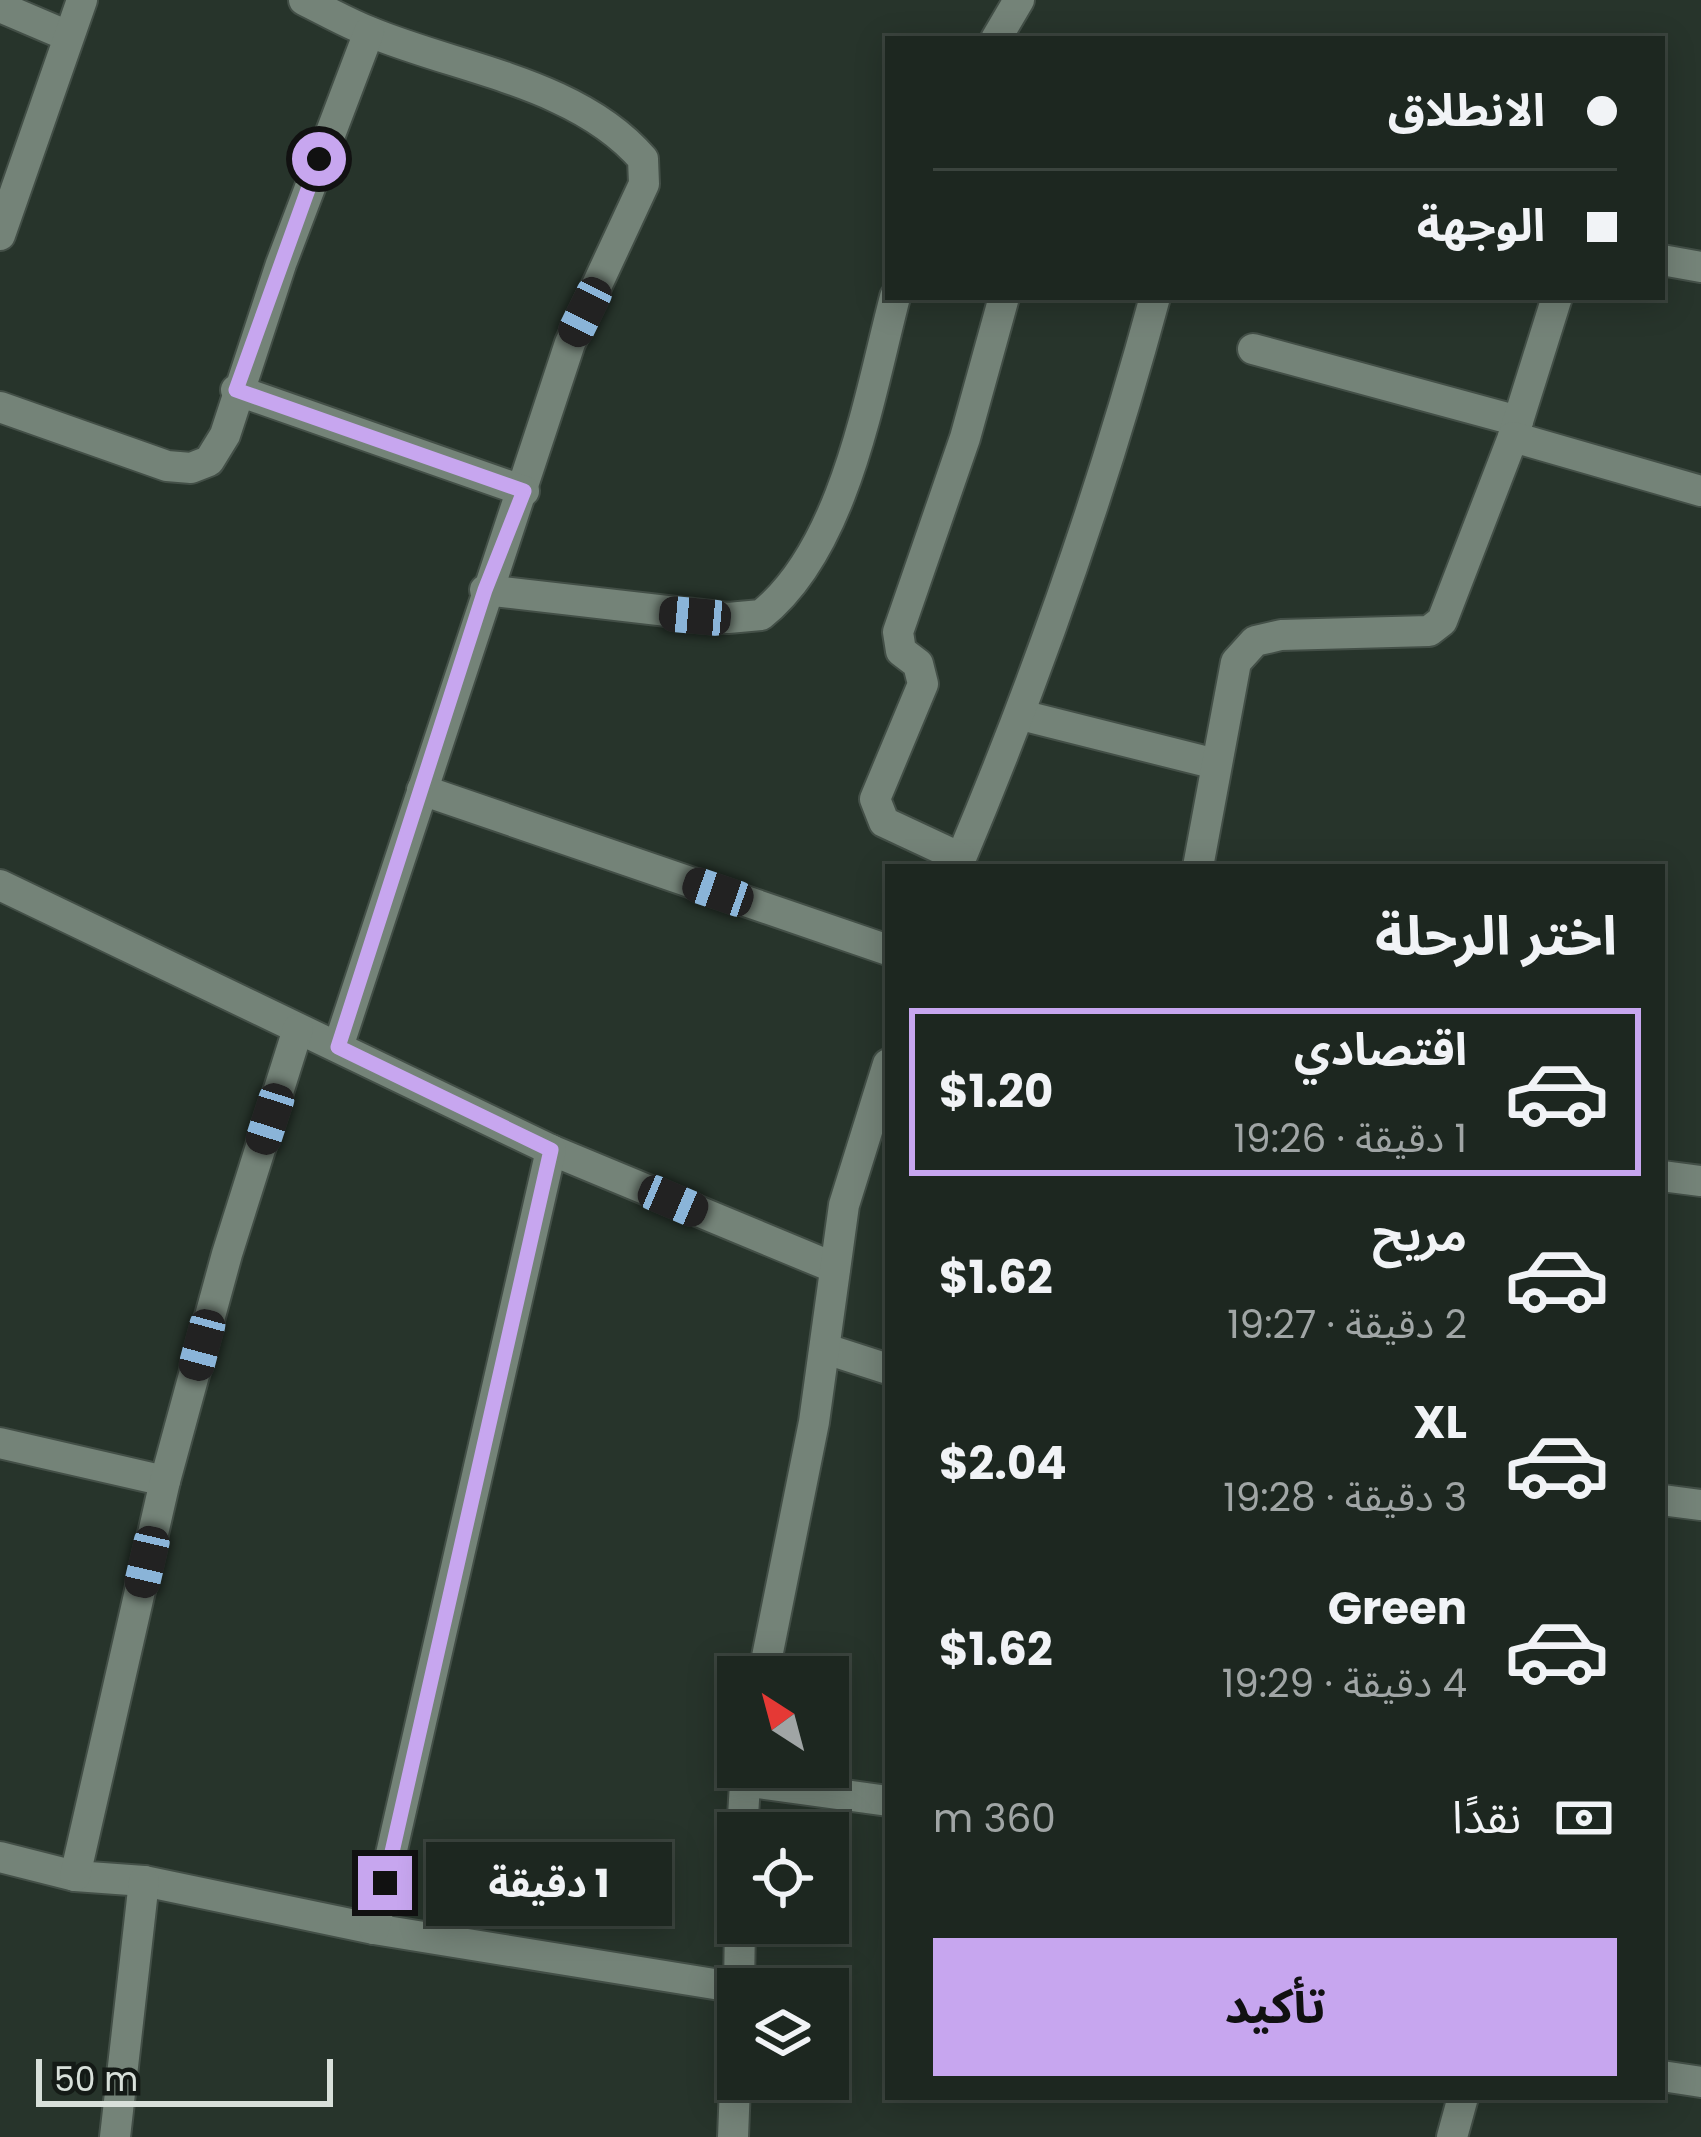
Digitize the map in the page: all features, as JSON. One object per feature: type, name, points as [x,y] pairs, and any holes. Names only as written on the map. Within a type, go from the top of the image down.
[{"type":"street","points":[[0,235],[82,0]]},
{"type":"street","points":[[304,0],[369,32],[565,102],[604,121],[643,159],[644,184],[569,343],[338,1047]]},
{"type":"street","points":[[998,36],[1019,0]]},
{"type":"street","points":[[0,7],[68,36]]},
{"type":"street","points":[[0,407],[167,466],[191,468],[209,460],[225,435],[236,390],[369,32]]},
{"type":"street","points":[[1665,261],[1701,267]]},
{"type":"street","points":[[485,590],[689,615],[761,615],[811,558],[820,537],[855,452],[895,300]]},
{"type":"street","points":[[1003,300],[965,438],[898,632],[901,651],[918,664],[923,684],[875,799],[884,822],[960,862],[1022,715],[1114,448],[1154,300]]},
{"type":"street","points":[[1199,864],[1236,662],[1255,641],[1364,629],[1429,631],[1442,621],[1515,429],[1556,300]]},
{"type":"street","points":[[1253,349],[1701,491]]},
{"type":"street","points":[[236,390],[524,491]]},
{"type":"street","points":[[1022,715],[1216,764]]},
{"type":"street","points":[[422,790],[885,949]]},
{"type":"street","points":[[0,885],[551,1150],[835,1268]]},
{"type":"street","points":[[75,1876],[165,1481],[226,1254],[298,1029]]},
{"type":"street","points":[[767,1656],[826,1349],[844,1204],[874,1150],[885,1082]]},
{"type":"street","points":[[374,1929],[551,1150]]},
{"type":"street","points":[[1665,1176],[1701,1181]]},
{"type":"street","points":[[826,1349],[885,1368]]},
{"type":"street","points":[[0,1443],[165,1481]]},
{"type":"street","points":[[1665,1500],[1701,1505]]},
{"type":"street","points":[[819,1788],[885,1800]]},
{"type":"street","points":[[0,1857],[75,1876],[143,1881],[374,1929],[717,1984]]},
{"type":"street","points":[[115,2137],[143,1881]]},
{"type":"street","points":[[1665,2076],[1701,2082]]},
{"type":"street","points":[[733,2137],[734,2100]]},
{"type":"street","points":[[1452,2137],[1462,2100]]},
{"type":"route","points":[[319,159],[236,390],[524,491],[485,590],[338,1047],[551,1150],[385,1883]]}]
